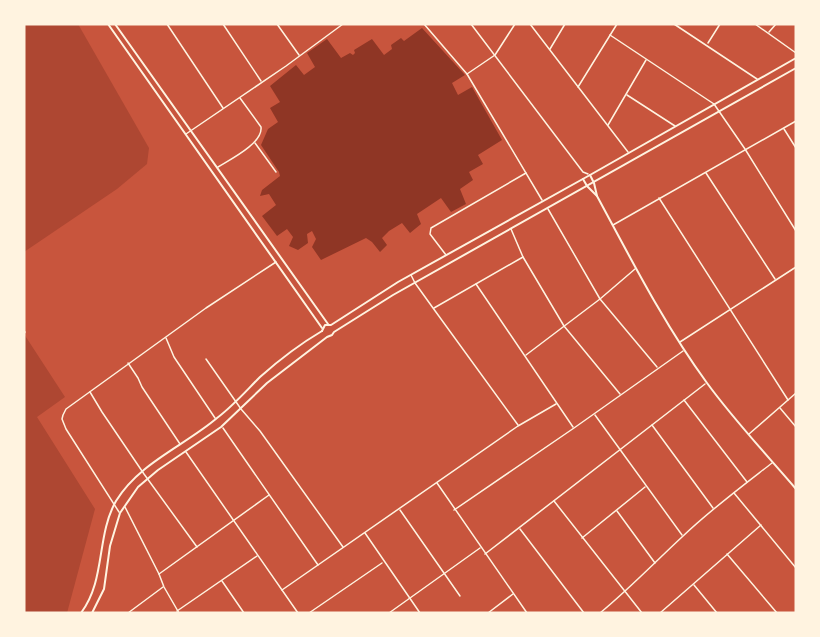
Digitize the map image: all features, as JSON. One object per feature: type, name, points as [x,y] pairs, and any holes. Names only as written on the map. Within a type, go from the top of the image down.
[{"type":"main road","points":[[108,24],[276,261],[322,329],[323,335],[327,337]]},
{"type":"main road","points":[[115,24],[334,332]]},
{"type":"main road","points":[[81,613],[93,592],[103,536],[114,504],[128,484],[142,471],[216,420],[274,365],[325,325],[329,325],[389,287],[796,58]]},
{"type":"main road","points":[[92,613],[104,589],[110,546],[120,513],[125,505],[147,478],[222,427],[267,383],[334,332],[393,295],[796,68]]},
{"type":"main road","points":[[590,175],[597,196],[612,225],[684,350],[706,383],[796,489]]},
{"type":"main road","points":[[583,179],[597,196]]},
{"type":"street","points":[[167,24],[224,108]]},
{"type":"street","points":[[223,24],[262,82]]},
{"type":"street","points":[[277,24],[299,56]]},
{"type":"street","points":[[186,134],[343,24]]},
{"type":"street","points":[[424,24],[467,74],[543,201]]},
{"type":"street","points":[[471,24],[583,172],[590,175]]},
{"type":"street","points":[[467,74],[495,55],[515,24]]},
{"type":"street","points":[[530,24],[628,153]]},
{"type":"street","points":[[550,50],[565,24]]},
{"type":"street","points":[[578,87],[617,24]]},
{"type":"street","points":[[674,24],[758,79]]},
{"type":"street","points":[[707,45],[720,24]]},
{"type":"street","points":[[755,24],[796,53]]},
{"type":"street","points":[[768,33],[776,24]]},
{"type":"street","points":[[610,35],[714,104],[796,231]]},
{"type":"street","points":[[608,125],[646,59]]},
{"type":"street","points":[[626,95],[675,126]]},
{"type":"street","points":[[218,168],[255,142],[261,133],[261,127],[239,98]]},
{"type":"street","points":[[612,225],[796,121]]},
{"type":"street","points":[[783,128],[796,148]]},
{"type":"street","points":[[255,142],[276,172]]},
{"type":"street","points":[[583,172],[583,179]]},
{"type":"street","points":[[705,172],[776,280]]},
{"type":"street","points":[[446,255],[430,234],[431,228],[526,173]]},
{"type":"street","points":[[659,198],[788,400]]},
{"type":"street","points":[[548,209],[600,299],[658,368]]},
{"type":"street","points":[[511,229],[523,257],[564,326],[621,394]]},
{"type":"street","points":[[433,308],[523,257]]},
{"type":"street","points":[[120,513],[66,429],[62,419],[66,409],[206,308],[276,261]]},
{"type":"street","points":[[680,342],[796,267]]},
{"type":"street","points":[[525,356],[600,299],[636,268]]},
{"type":"street","points":[[411,275],[518,426]]},
{"type":"street","points":[[476,284],[574,428]]},
{"type":"street","points":[[165,337],[174,357],[216,420]]},
{"type":"street","points":[[454,510],[684,350]]},
{"type":"street","points":[[206,359],[343,548]]},
{"type":"street","points":[[128,363],[181,445]]},
{"type":"street","points":[[485,554],[706,383]]},
{"type":"street","points":[[89,391],[142,471],[197,547]]},
{"type":"street","points":[[748,434],[796,393]]},
{"type":"street","points":[[684,400],[747,482]]},
{"type":"street","points":[[282,590],[518,426],[556,404]]},
{"type":"street","points":[[780,407],[796,427]]},
{"type":"street","points":[[594,414],[682,536]]},
{"type":"street","points":[[652,424],[714,509]]},
{"type":"street","points":[[222,427],[318,565]]},
{"type":"street","points":[[186,452],[298,613]]},
{"type":"street","points":[[600,613],[625,592],[682,536],[772,462]]},
{"type":"street","points":[[436,483],[527,613]]},
{"type":"street","points":[[582,538],[646,487]]},
{"type":"street","points":[[734,493],[796,568]]},
{"type":"street","points":[[159,574],[270,495]]},
{"type":"street","points":[[554,501],[642,613]]},
{"type":"street","points":[[125,505],[178,612],[258,555]]},
{"type":"street","points":[[400,509],[460,596]]},
{"type":"street","points":[[616,511],[655,563]]},
{"type":"street","points":[[660,613],[760,525]]},
{"type":"street","points":[[519,528],[584,613]]},
{"type":"street","points":[[364,533],[420,613]]},
{"type":"street","points":[[389,613],[481,548]]},
{"type":"street","points":[[727,554],[777,613]]},
{"type":"street","points":[[309,613],[384,562]]},
{"type":"street","points":[[222,581],[244,613]]},
{"type":"street","points":[[693,584],[717,613]]},
{"type":"street","points":[[128,613],[164,587]]},
{"type":"street","points":[[488,613],[513,594]]},
{"type":"shaded area","points":[[24,24],[78,24],[149,148],[147,164],[117,189],[24,252]]},
{"type":"shaded area","points":[[422,28],[465,75],[452,83],[458,95],[472,87],[502,140],[478,155],[483,164],[469,172],[473,180],[460,189],[466,204],[451,212],[441,198],[417,214],[421,224],[410,233],[402,223],[389,231],[382,238],[387,245],[380,252],[366,238],[321,260],[312,247],[316,239],[312,231],[307,234],[308,243],[298,250],[289,246],[293,237],[287,229],[277,236],[262,216],[276,205],[269,194],[260,196],[262,190],[280,176],[261,145],[268,129],[278,122],[270,108],[280,102],[270,86],[296,65],[304,75],[315,67],[307,53],[327,39],[341,58],[350,53],[353,55],[354,50],[372,39],[384,55],[392,49],[391,45],[401,38],[404,41]]},
{"type":"shaded area","points":[[24,334],[65,397],[37,417],[95,509],[67,613],[24,613]]}]
